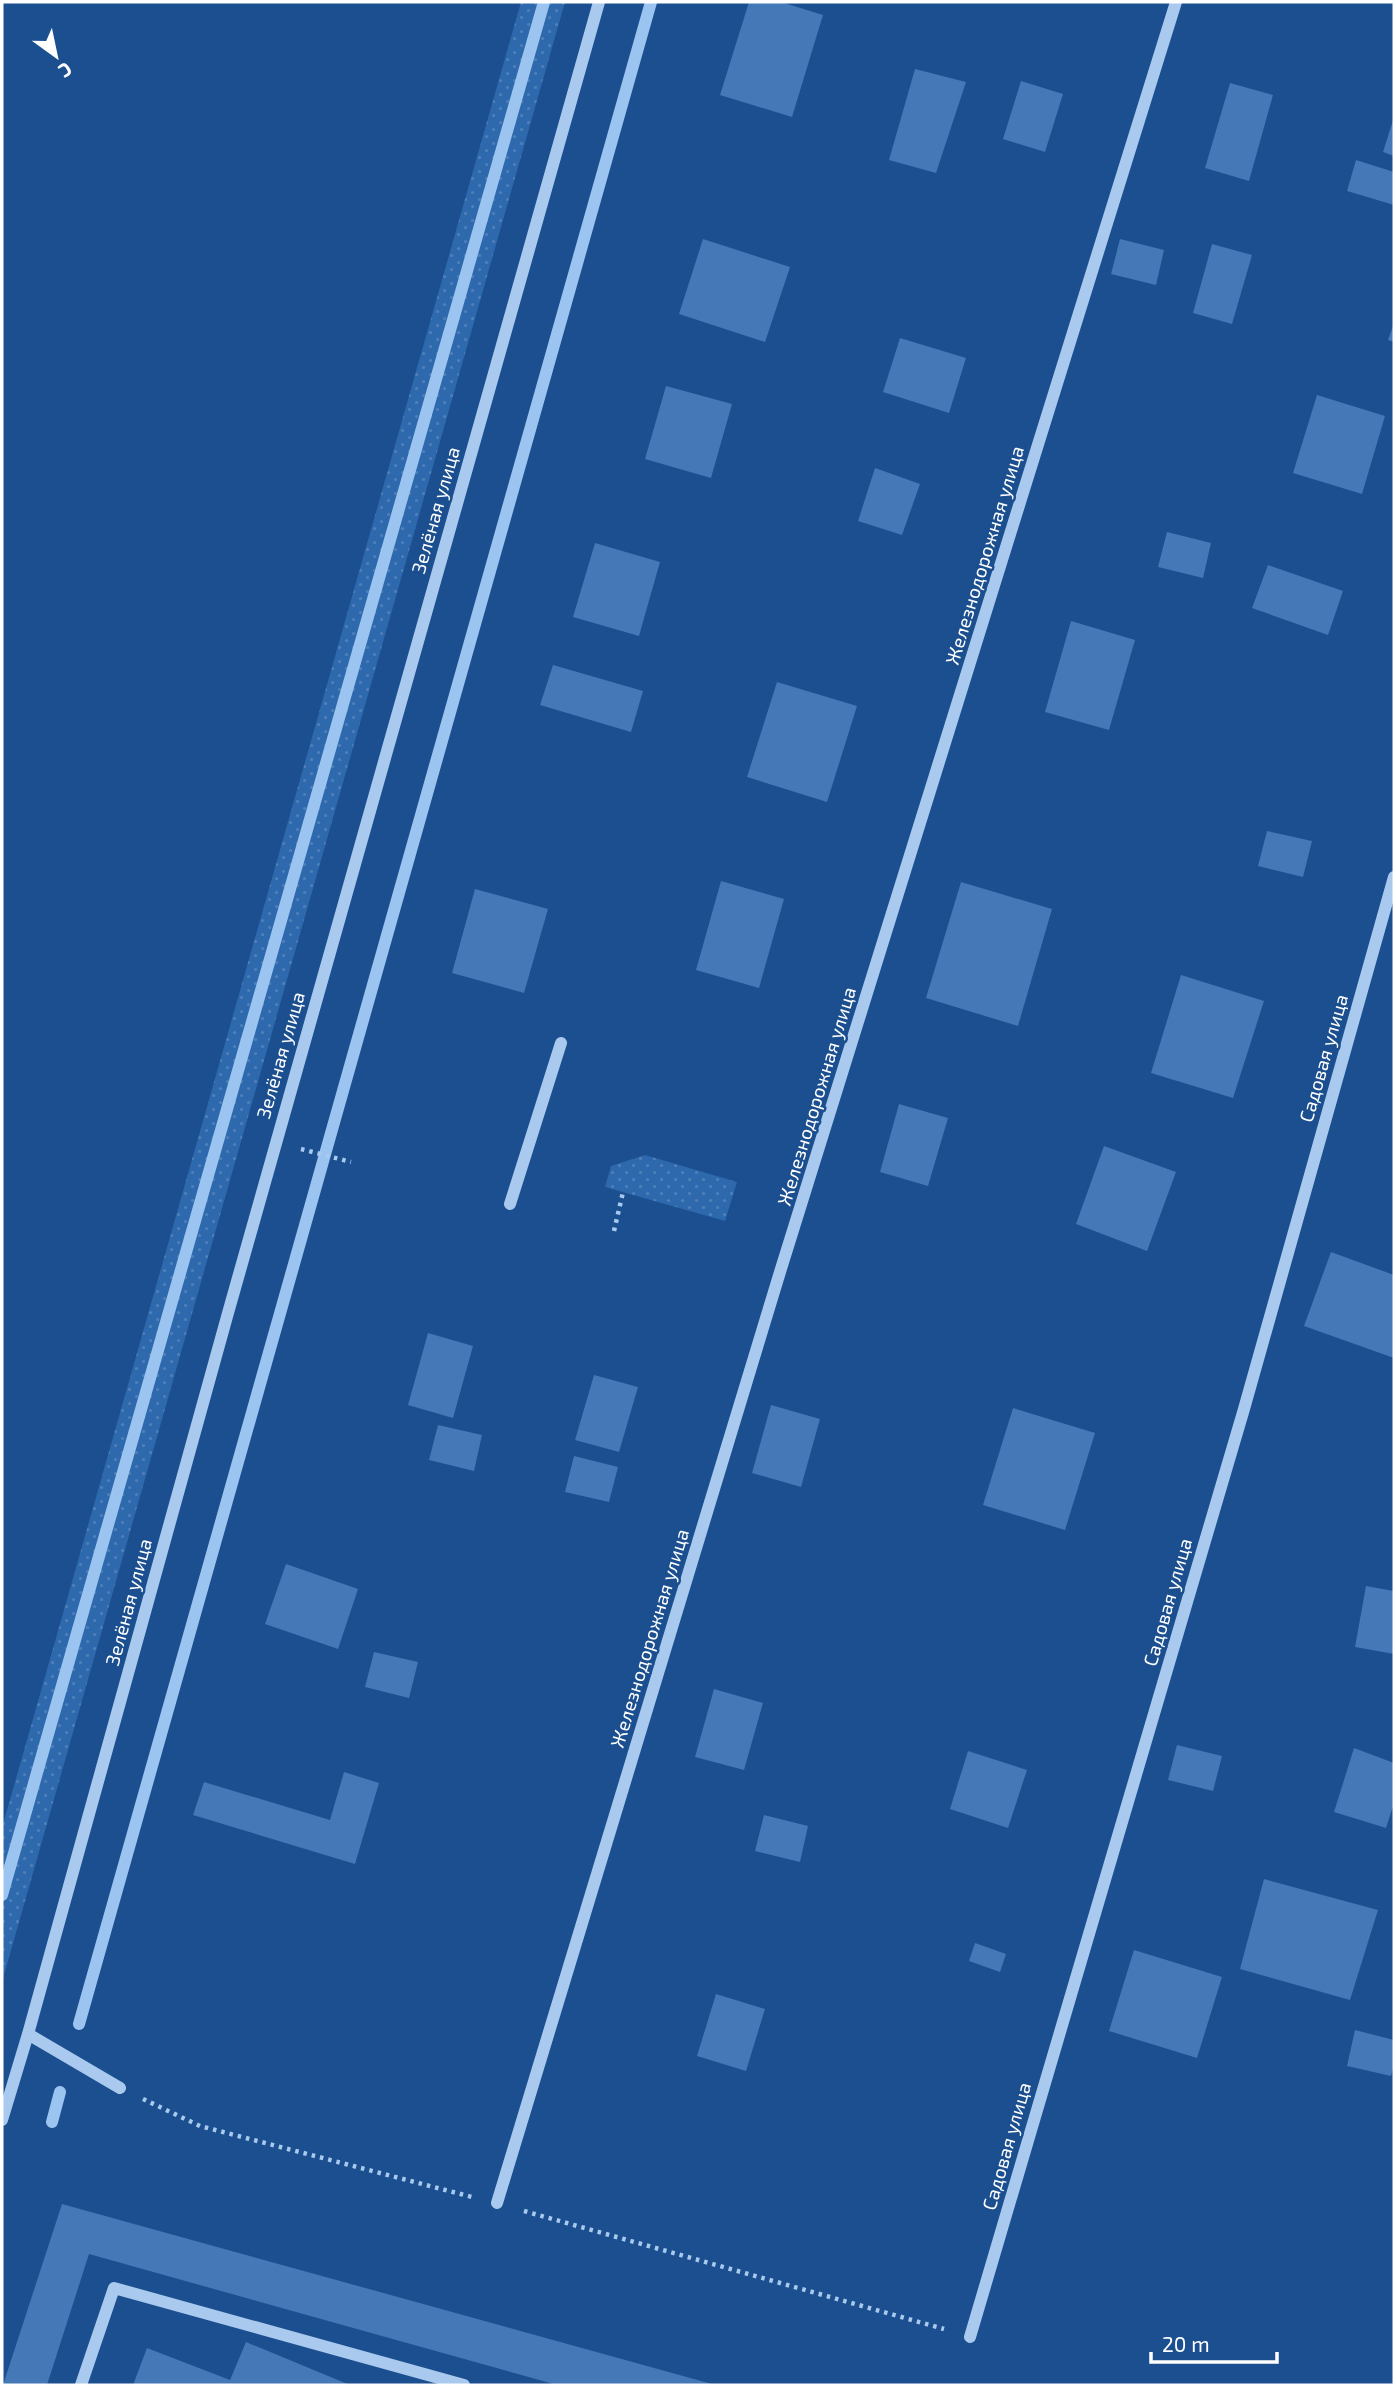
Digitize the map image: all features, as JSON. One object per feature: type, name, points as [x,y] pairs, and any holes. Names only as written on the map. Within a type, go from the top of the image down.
[{"type":"street","name":"Зелёная улица","points":[[2,2120],[598,2]]},
{"type":"street","name":"Железнодорожная улица","points":[[497,2203],[780,1272],[1176,2]]},
{"type":"street","name":"Садовая улица","points":[[970,2337],[1244,1409],[1394,877]]},
{"type":"street","points":[[510,1204],[561,1043]]},
{"type":"street","points":[[28,2034],[120,2088]]},
{"type":"street","points":[[86,2384],[114,2288],[464,2385]]},
{"type":"path","points":[[275,1143],[351,1162]]},
{"type":"path","points":[[614,1231],[623,1192]]},
{"type":"path","points":[[120,2088],[200,2126],[497,2203],[970,2337]]},
{"type":"shaded area","points":[[521,2],[565,2],[2,1982],[2,1828]]},
{"type":"shaded area","points":[[645,1155],[737,1182],[725,1221],[605,1187],[611,1166]]},
{"type":"building","points":[[749,2],[781,2],[823,15],[792,117],[720,95]]},
{"type":"building","points":[[915,69],[966,82],[936,173],[889,160]]},
{"type":"building","points":[[1021,81],[1063,94],[1045,152],[1003,139]]},
{"type":"building","points":[[1230,83],[1273,95],[1249,181],[1205,168]]},
{"type":"building","points":[[1394,117],[1394,156],[1383,152]]},
{"type":"building","points":[[1356,160],[1394,172],[1394,205],[1347,191]]},
{"type":"building","points":[[703,239],[790,267],[765,342],[679,314]]},
{"type":"building","points":[[1120,239],[1164,250],[1156,285],[1111,274]]},
{"type":"building","points":[[1212,244],[1252,255],[1232,324],[1193,313]]},
{"type":"building","points":[[1394,323],[1394,342],[1388,340]]},
{"type":"building","points":[[900,338],[966,358],[949,413],[883,392]]},
{"type":"building","points":[[666,386],[732,404],[711,478],[645,459]]},
{"type":"building","points":[[1317,395],[1385,416],[1362,494],[1293,473]]},
{"type":"building","points":[[875,468],[920,484],[902,535],[858,521]]},
{"type":"building","points":[[1167,532],[1211,543],[1203,578],[1158,567]]},
{"type":"building","points":[[595,543],[660,562],[639,636],[573,617]]},
{"type":"building","points":[[1268,565],[1343,591],[1328,635],[1252,608]]},
{"type":"building","points":[[1071,621],[1135,640],[1109,730],[1045,712]]},
{"type":"building","points":[[553,665],[643,691],[631,732],[540,705]]},
{"type":"building","points":[[777,682],[857,706],[827,802],[747,777]]},
{"type":"building","points":[[1267,831],[1312,841],[1303,877],[1258,866]]},
{"type":"building","points":[[721,881],[784,899],[759,988],[696,970]]},
{"type":"building","points":[[961,882],[1052,909],[1018,1026],[926,998]]},
{"type":"building","points":[[475,889],[548,909],[524,993],[452,973]]},
{"type":"building","points":[[1181,975],[1264,1001],[1233,1098],[1151,1073]]},
{"type":"building","points":[[899,1104],[948,1118],[928,1186],[880,1172]]},
{"type":"building","points":[[1104,1146],[1176,1172],[1147,1251],[1076,1224]]},
{"type":"building","points":[[1331,1252],[1394,1275],[1394,1358],[1304,1326]]},
{"type":"building","points":[[428,1333],[473,1346],[453,1418],[408,1405]]},
{"type":"building","points":[[594,1375],[638,1387],[619,1452],[575,1440]]},
{"type":"building","points":[[771,1405],[820,1419],[801,1487],[752,1473]]},
{"type":"building","points":[[1013,1408],[1095,1433],[1065,1530],[983,1505]]},
{"type":"building","points":[[438,1425],[482,1435],[474,1471],[429,1460]]},
{"type":"building","points":[[574,1456],[618,1467],[609,1502],[565,1492]]},
{"type":"building","points":[[286,1564],[358,1589],[338,1649],[265,1624]]},
{"type":"building","points":[[1366,1586],[1394,1591],[1394,1654],[1355,1647]]},
{"type":"building","points":[[374,1652],[418,1662],[409,1698],[365,1687]]},
{"type":"building","points":[[714,1689],[763,1703],[744,1770],[695,1757]]},
{"type":"building","points":[[1177,1745],[1222,1756],[1213,1791],[1168,1780]]},
{"type":"building","points":[[1354,1748],[1394,1763],[1394,1803],[1386,1828],[1334,1812]]},
{"type":"building","points":[[968,1751],[1027,1770],[1008,1828],[950,1809]]},
{"type":"building","points":[[344,1772],[379,1783],[355,1864],[193,1815],[204,1782],[330,1820]]},
{"type":"building","points":[[764,1815],[808,1826],[800,1862],[755,1851]]},
{"type":"building","points":[[1264,1879],[1378,1910],[1350,2000],[1240,1969]]},
{"type":"building","points":[[975,1943],[1006,1954],[1000,1972],[969,1961]]},
{"type":"building","points":[[1134,1950],[1222,1977],[1197,2058],[1109,2031]]},
{"type":"building","points":[[716,1994],[765,2009],[746,2071],[697,2056]]},
{"type":"building","points":[[1355,2030],[1394,2040],[1391,2076],[1347,2066]]},
{"type":"building","points":[[62,2204],[712,2385],[557,2385],[89,2254],[47,2385],[3,2385]]},
{"type":"building","points":[[246,2342],[350,2385],[133,2385],[147,2348],[230,2380]]},
{"type":"waterway","points":[[2,1895],[544,2]]},
{"type":"waterway","points":[[79,2024],[651,2]]},
{"type":"waterway","points":[[52,2122],[60,2092]]}]
